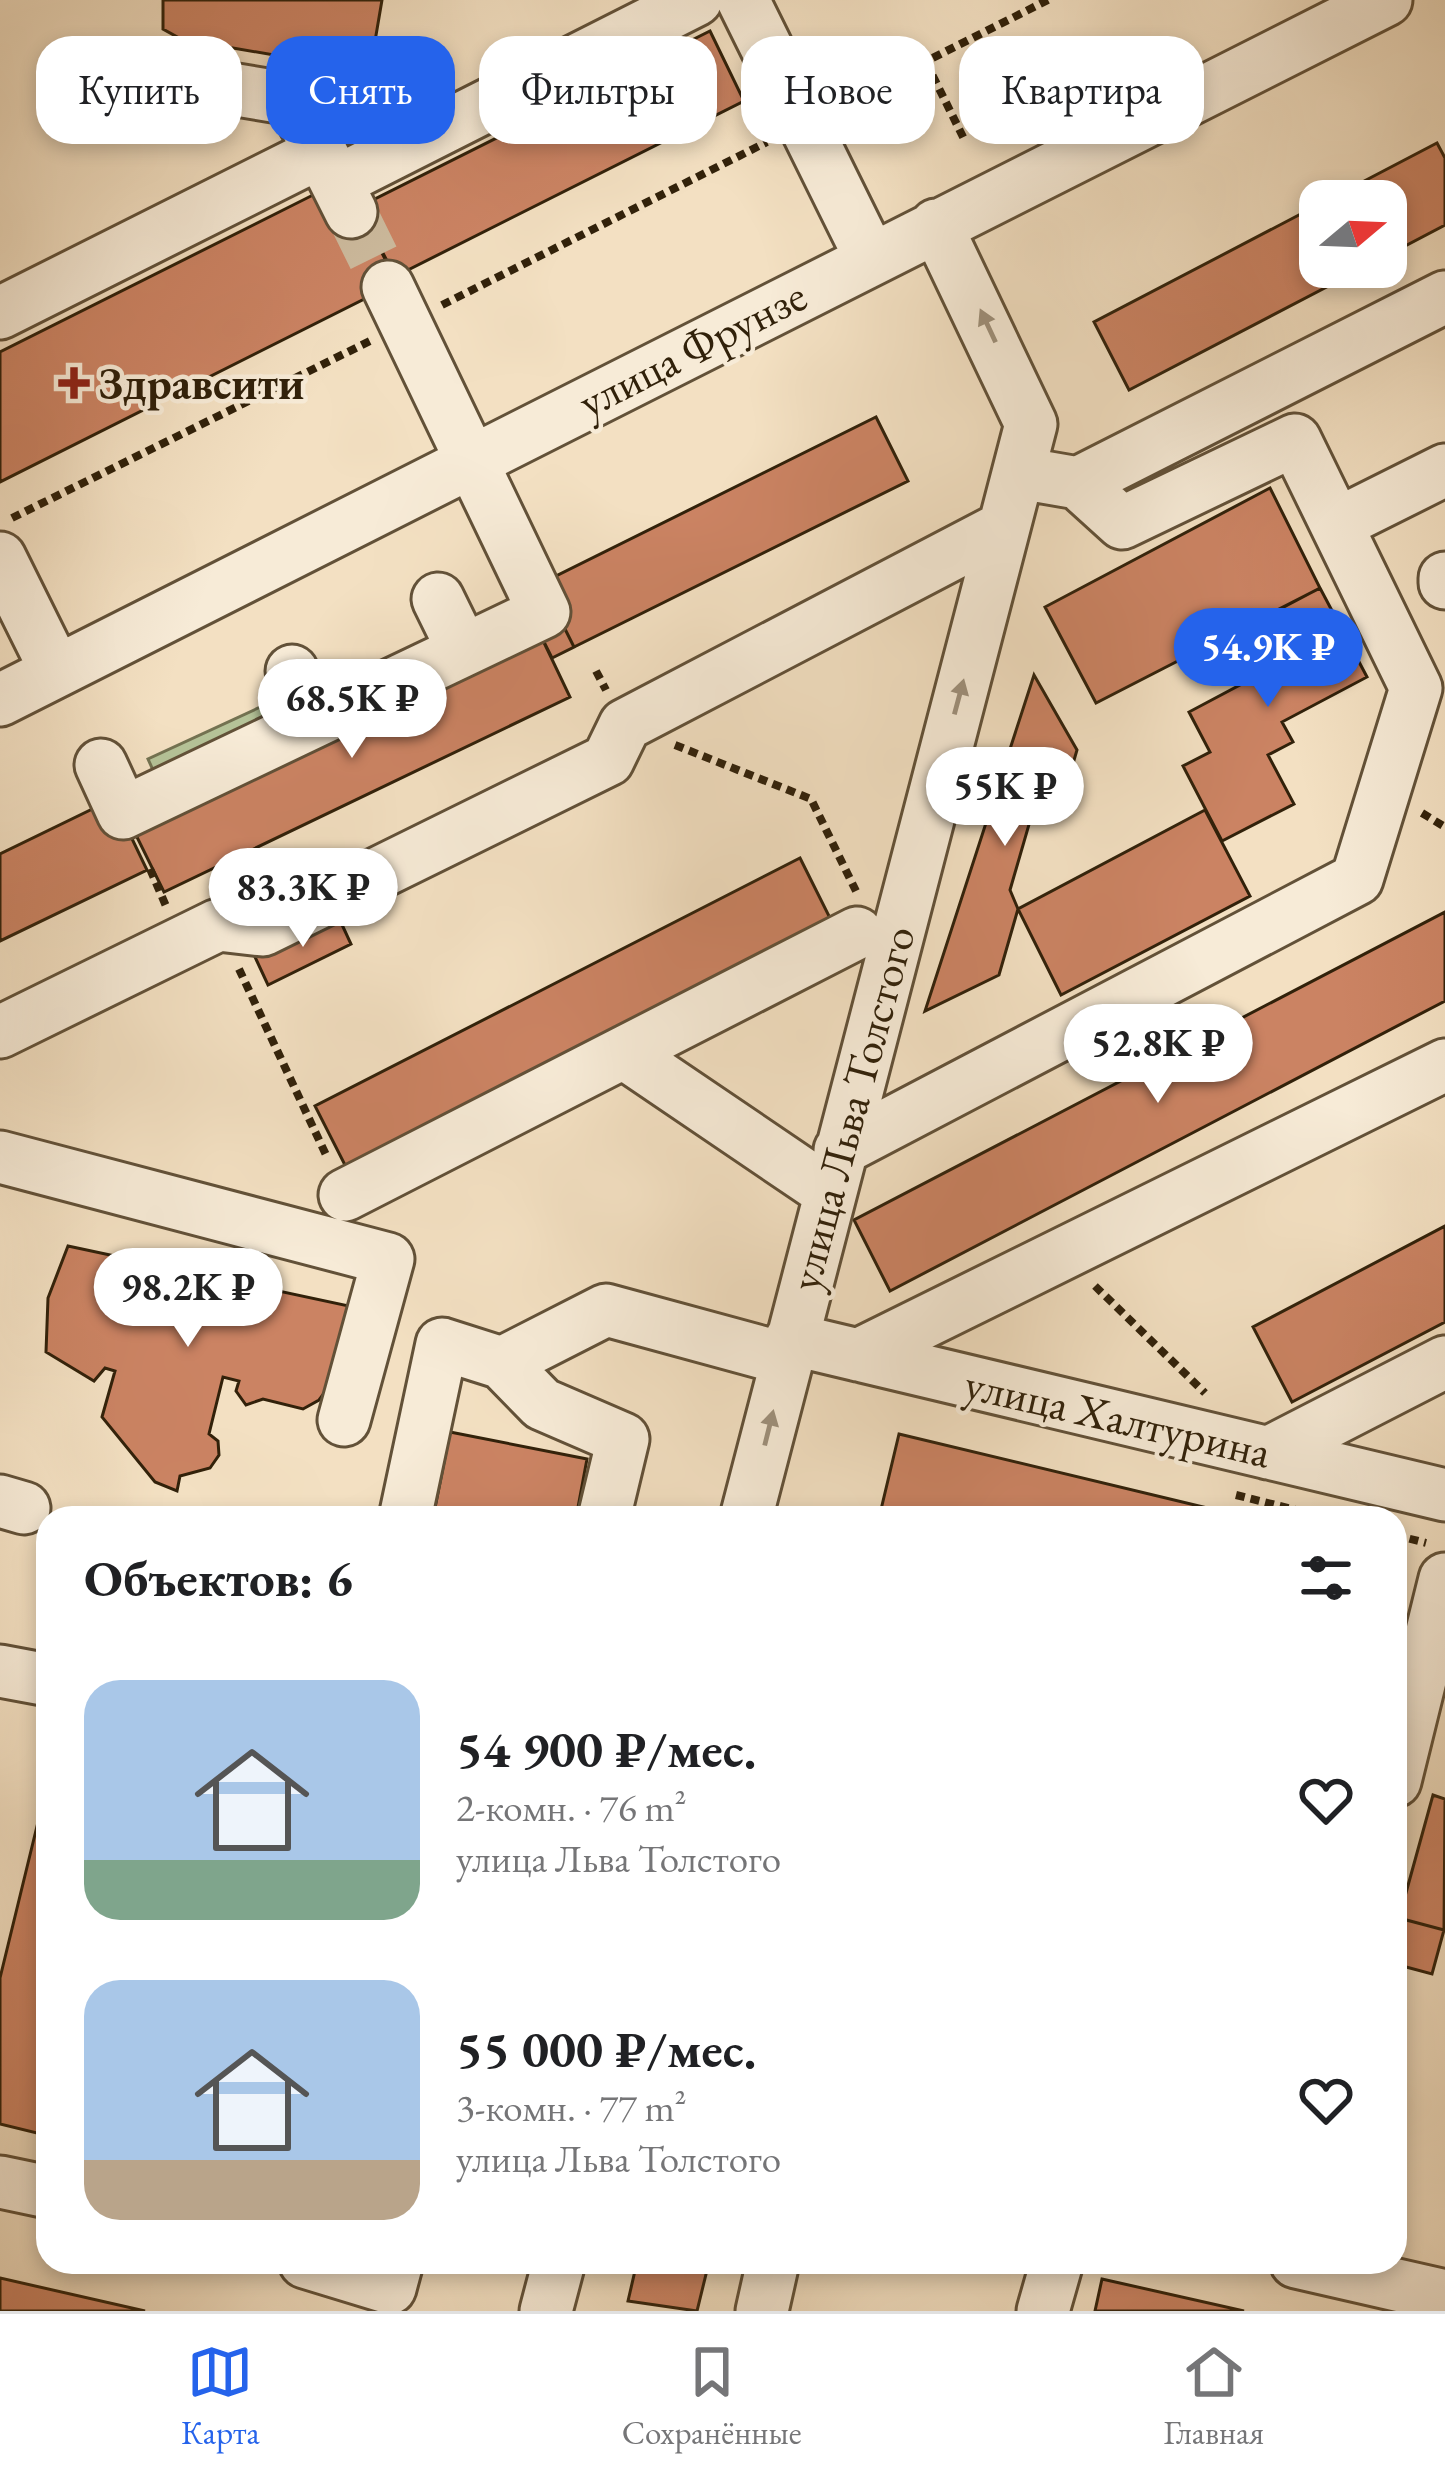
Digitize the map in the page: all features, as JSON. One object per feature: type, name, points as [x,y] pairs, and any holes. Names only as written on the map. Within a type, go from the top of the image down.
[{"type":"street","points":[[0,313],[336,182],[696,0]]},
{"type":"street","points":[[743,0],[761,36]]},
{"type":"street","name":"улица Фрунзе","points":[[0,700],[1386,0]]},
{"type":"street","points":[[242,91],[291,99],[336,182]]},
{"type":"street","points":[[816,144],[870,257]]},
{"type":"street","name":"улица Льва Толстого","points":[[749,1506],[1031,424],[936,225]]},
{"type":"street","points":[[1078,483],[1445,297]]},
{"type":"street","points":[[101,765],[123,813],[544,612],[397,305]]},
{"type":"street","points":[[624,1053],[834,1171],[1357,879],[1416,688],[1295,440],[1122,524],[1078,483],[1019,472]]},
{"type":"street","points":[[1339,524],[1445,470]]},
{"type":"street","points":[[0,1031],[218,925],[263,930],[608,760],[625,725],[1004,527]]},
{"type":"street","points":[[0,558],[56,671]]},
{"type":"street","points":[[438,599],[463,650]]},
{"type":"street","points":[[292,671],[313,722]]},
{"type":"street","points":[[345,1195],[624,1053],[860,918]]},
{"type":"street","points":[[858,1355],[1445,1065]]},
{"type":"street","points":[[0,1157],[388,1258],[344,1420]]},
{"type":"street","name":"улица Халтурина","points":[[502,1363],[606,1310],[788,1349],[858,1355],[1445,1495]]},
{"type":"street","points":[[408,1506],[442,1343],[502,1363],[542,1404],[623,1439],[607,1506]]},
{"type":"street","points":[[1268,1453],[1445,1362]]},
{"type":"street","points":[[1407,1733],[1445,1579]]},
{"type":"street","points":[[0,1671],[36,1678]]},
{"type":"street","points":[[0,2182],[36,2190]]},
{"type":"street","points":[[344,2274],[390,2288],[394,2274]]},
{"type":"street","points":[[546,2311],[556,2274]]},
{"type":"street","points":[[762,2311],[770,2274]]},
{"type":"street","points":[[1043,2311],[1054,2274]]},
{"type":"street","points":[[1349,2274],[1445,2296]]},
{"type":"path","points":[[935,57],[1048,0]]},
{"type":"path","points":[[935,80],[959,129]]},
{"type":"path","points":[[0,524],[397,305],[756,144]]},
{"type":"path","points":[[625,725],[812,799],[860,918]]},
{"type":"path","points":[[218,925],[345,1195]]},
{"type":"path","points":[[1072,1250],[1100,1295],[1218,1405]]},
{"type":"green space","points":[[282,697],[292,717],[157,779],[148,759]]},
{"type":"building","points":[[163,0],[382,0],[376,36],[266,36],[266,54],[242,50],[242,36],[176,36],[163,29]]},
{"type":"building","points":[[717,45],[741,95],[741,103],[717,115]]},
{"type":"building","points":[[1437,143],[1445,158],[1445,225],[1407,245],[1407,180],[1366,180]]},
{"type":"building","points":[[485,144],[658,144],[394,277],[359,207]]},
{"type":"building","points":[[315,194],[359,207],[398,282],[0,482],[0,352]]},
{"type":"building","points":[[1299,215],[1299,288],[1325,288],[1129,390],[1094,322]]},
{"type":"building","points":[[876,417],[908,481],[574,647],[542,583]]},
{"type":"building","points":[[1270,488],[1320,588],[1096,703],[1045,607]]},
{"type":"building","points":[[1320,588],[1367,677],[1282,722],[1293,742],[1268,755],[1294,804],[1222,841],[1183,766],[1210,752],[1189,712],[1251,679],[1229,636]]},
{"type":"building","points":[[560,619],[574,647],[552,658],[538,630]]},
{"type":"building","points":[[538,630],[570,697],[164,892],[132,827]]},
{"type":"building","points":[[1034,675],[1077,750],[1063,798],[1032,814],[1010,890],[1018,909],[999,975],[925,1011]]},
{"type":"building","points":[[113,799],[147,870],[0,941],[0,854]]},
{"type":"building","points":[[1205,810],[1250,896],[1061,995],[1018,909]]},
{"type":"building","points":[[800,858],[832,922],[347,1169],[315,1106]]},
{"type":"building","points":[[1445,912],[1445,1001],[890,1291],[854,1220]]},
{"type":"building","points":[[338,916],[351,944],[268,985],[255,957]]},
{"type":"building","points":[[1445,1226],[1445,1322],[1292,1402],[1253,1327]]},
{"type":"building","points":[[68,1246],[363,1309],[337,1376],[319,1400],[303,1409],[263,1399],[246,1405],[236,1391],[239,1381],[223,1377],[209,1434],[218,1441],[219,1455],[210,1468],[180,1476],[177,1491],[155,1482],[102,1417],[115,1371],[105,1368],[94,1381],[46,1352],[48,1298]]},
{"type":"building","points":[[450,1432],[587,1459],[578,1506],[435,1506]]},
{"type":"building","points":[[899,1434],[1199,1506],[882,1506]]},
{"type":"building","points":[[1433,1795],[1445,1799],[1444,1930],[1407,1920],[1407,1889]]},
{"type":"building","points":[[36,1830],[36,2133],[0,2124],[0,1978]]},
{"type":"building","points":[[1407,1920],[1444,1930],[1432,1974],[1407,1967]]},
{"type":"building","points":[[634,2274],[706,2274],[697,2311],[628,2301]]},
{"type":"building","points":[[0,2278],[145,2311],[0,2311]]},
{"type":"building","points":[[1102,2279],[1244,2311],[1095,2311]]},
{"type":"tunnel","points":[[351,212],[388,287]]},
{"type":"place","name":"Здравсити","points":[[74,383]]}]
